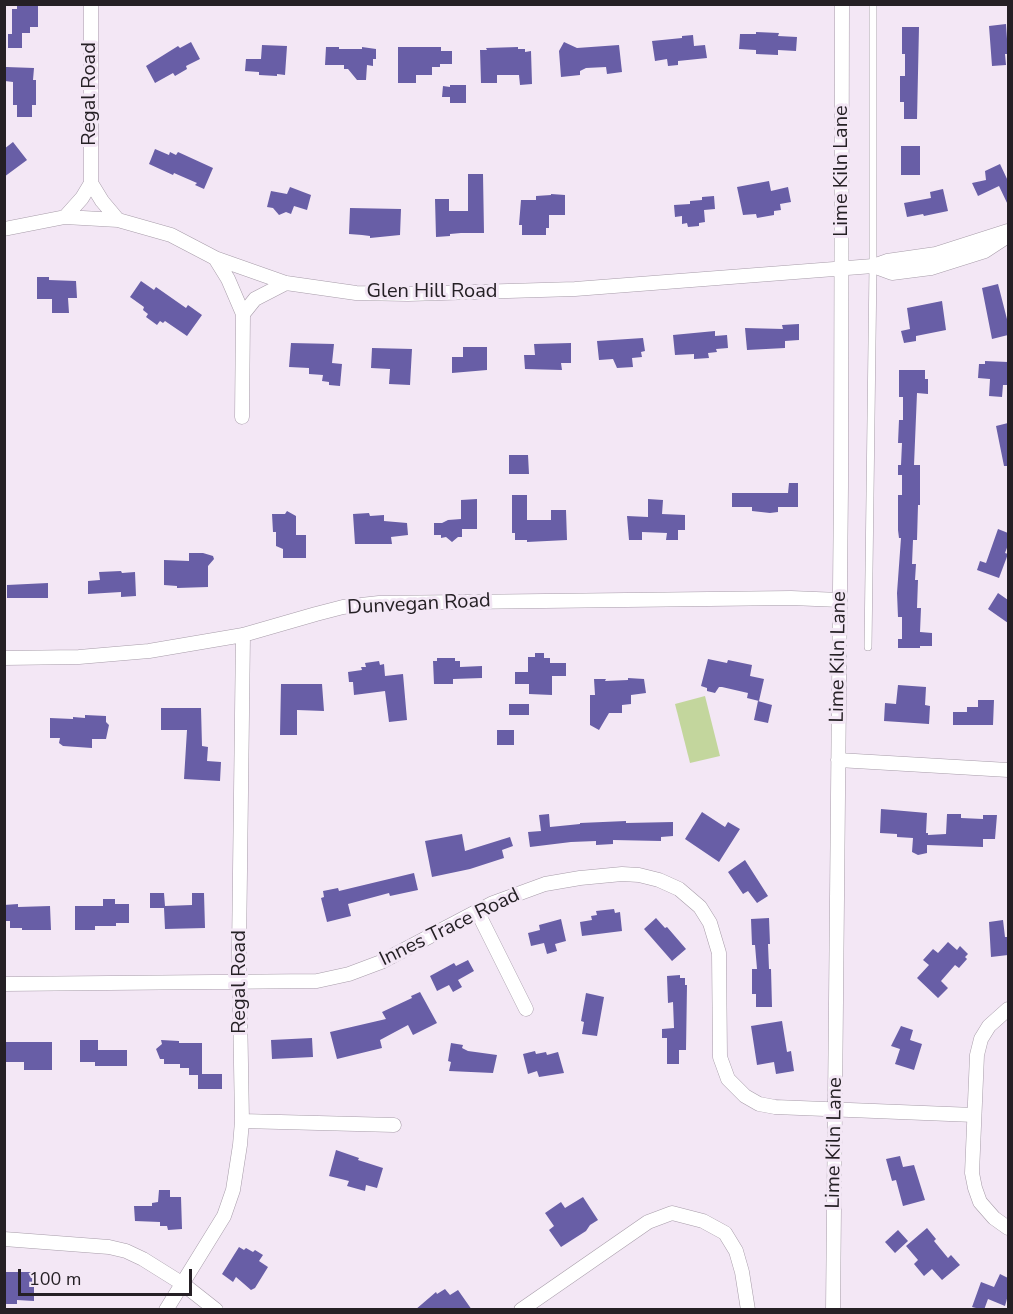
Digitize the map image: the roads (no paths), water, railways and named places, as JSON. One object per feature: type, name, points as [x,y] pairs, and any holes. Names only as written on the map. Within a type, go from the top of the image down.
[{"type":"street","name":"Regal Road","points":[[91,4],[91,183]]},
{"type":"street","name":"Lime Kiln Lane","points":[[833,1310],[843,268],[842,4]]},
{"type":"street","points":[[65,218],[91,183],[118,220]]},
{"type":"street","name":"Glen Hill Road","points":[[4,229],[65,218],[118,220],[171,235],[215,258],[286,283],[356,293],[408,294],[586,288],[873,266],[892,273],[915,264],[931,268],[1008,231]]},
{"type":"street","name":"Glen Hill Road","points":[[967,250],[993,246],[1008,236]]},
{"type":"street","points":[[215,258],[228,279],[243,314],[242,417]]},
{"type":"street","points":[[243,314],[255,299],[286,283]]},
{"type":"street","name":"Dunvegan Road","points":[[4,658],[110,655],[149,651],[243,635],[339,608],[380,603],[791,598],[840,600]]},
{"type":"street","name":"Regal Road","points":[[166,1310],[224,1216],[233,1190],[237,1168],[242,1121],[240,982],[243,635]]},
{"type":"street","points":[[838,760],[1008,770]]},
{"type":"street","name":"Innes Trace Road","points":[[4,984],[317,981],[350,974],[381,962],[477,911],[545,884],[621,874],[639,875],[660,880],[688,895],[700,907],[714,932],[718,953],[720,1057],[724,1072],[733,1086],[752,1101],[767,1106],[974,1114]]},
{"type":"street","points":[[477,911],[526,1009]]},
{"type":"street","points":[[1008,1009],[989,1026],[979,1047],[972,1173],[980,1202],[988,1212],[1008,1228]]},
{"type":"street","points":[[242,1121],[394,1125]]},
{"type":"street","points":[[521,1310],[648,1222],[672,1214],[703,1221],[725,1233],[736,1251],[748,1310]]},
{"type":"street","points":[[4,1239],[109,1247],[126,1251],[183,1284],[216,1310]]},
{"type":"lane","points":[[868,647],[873,266],[873,4]]}]
